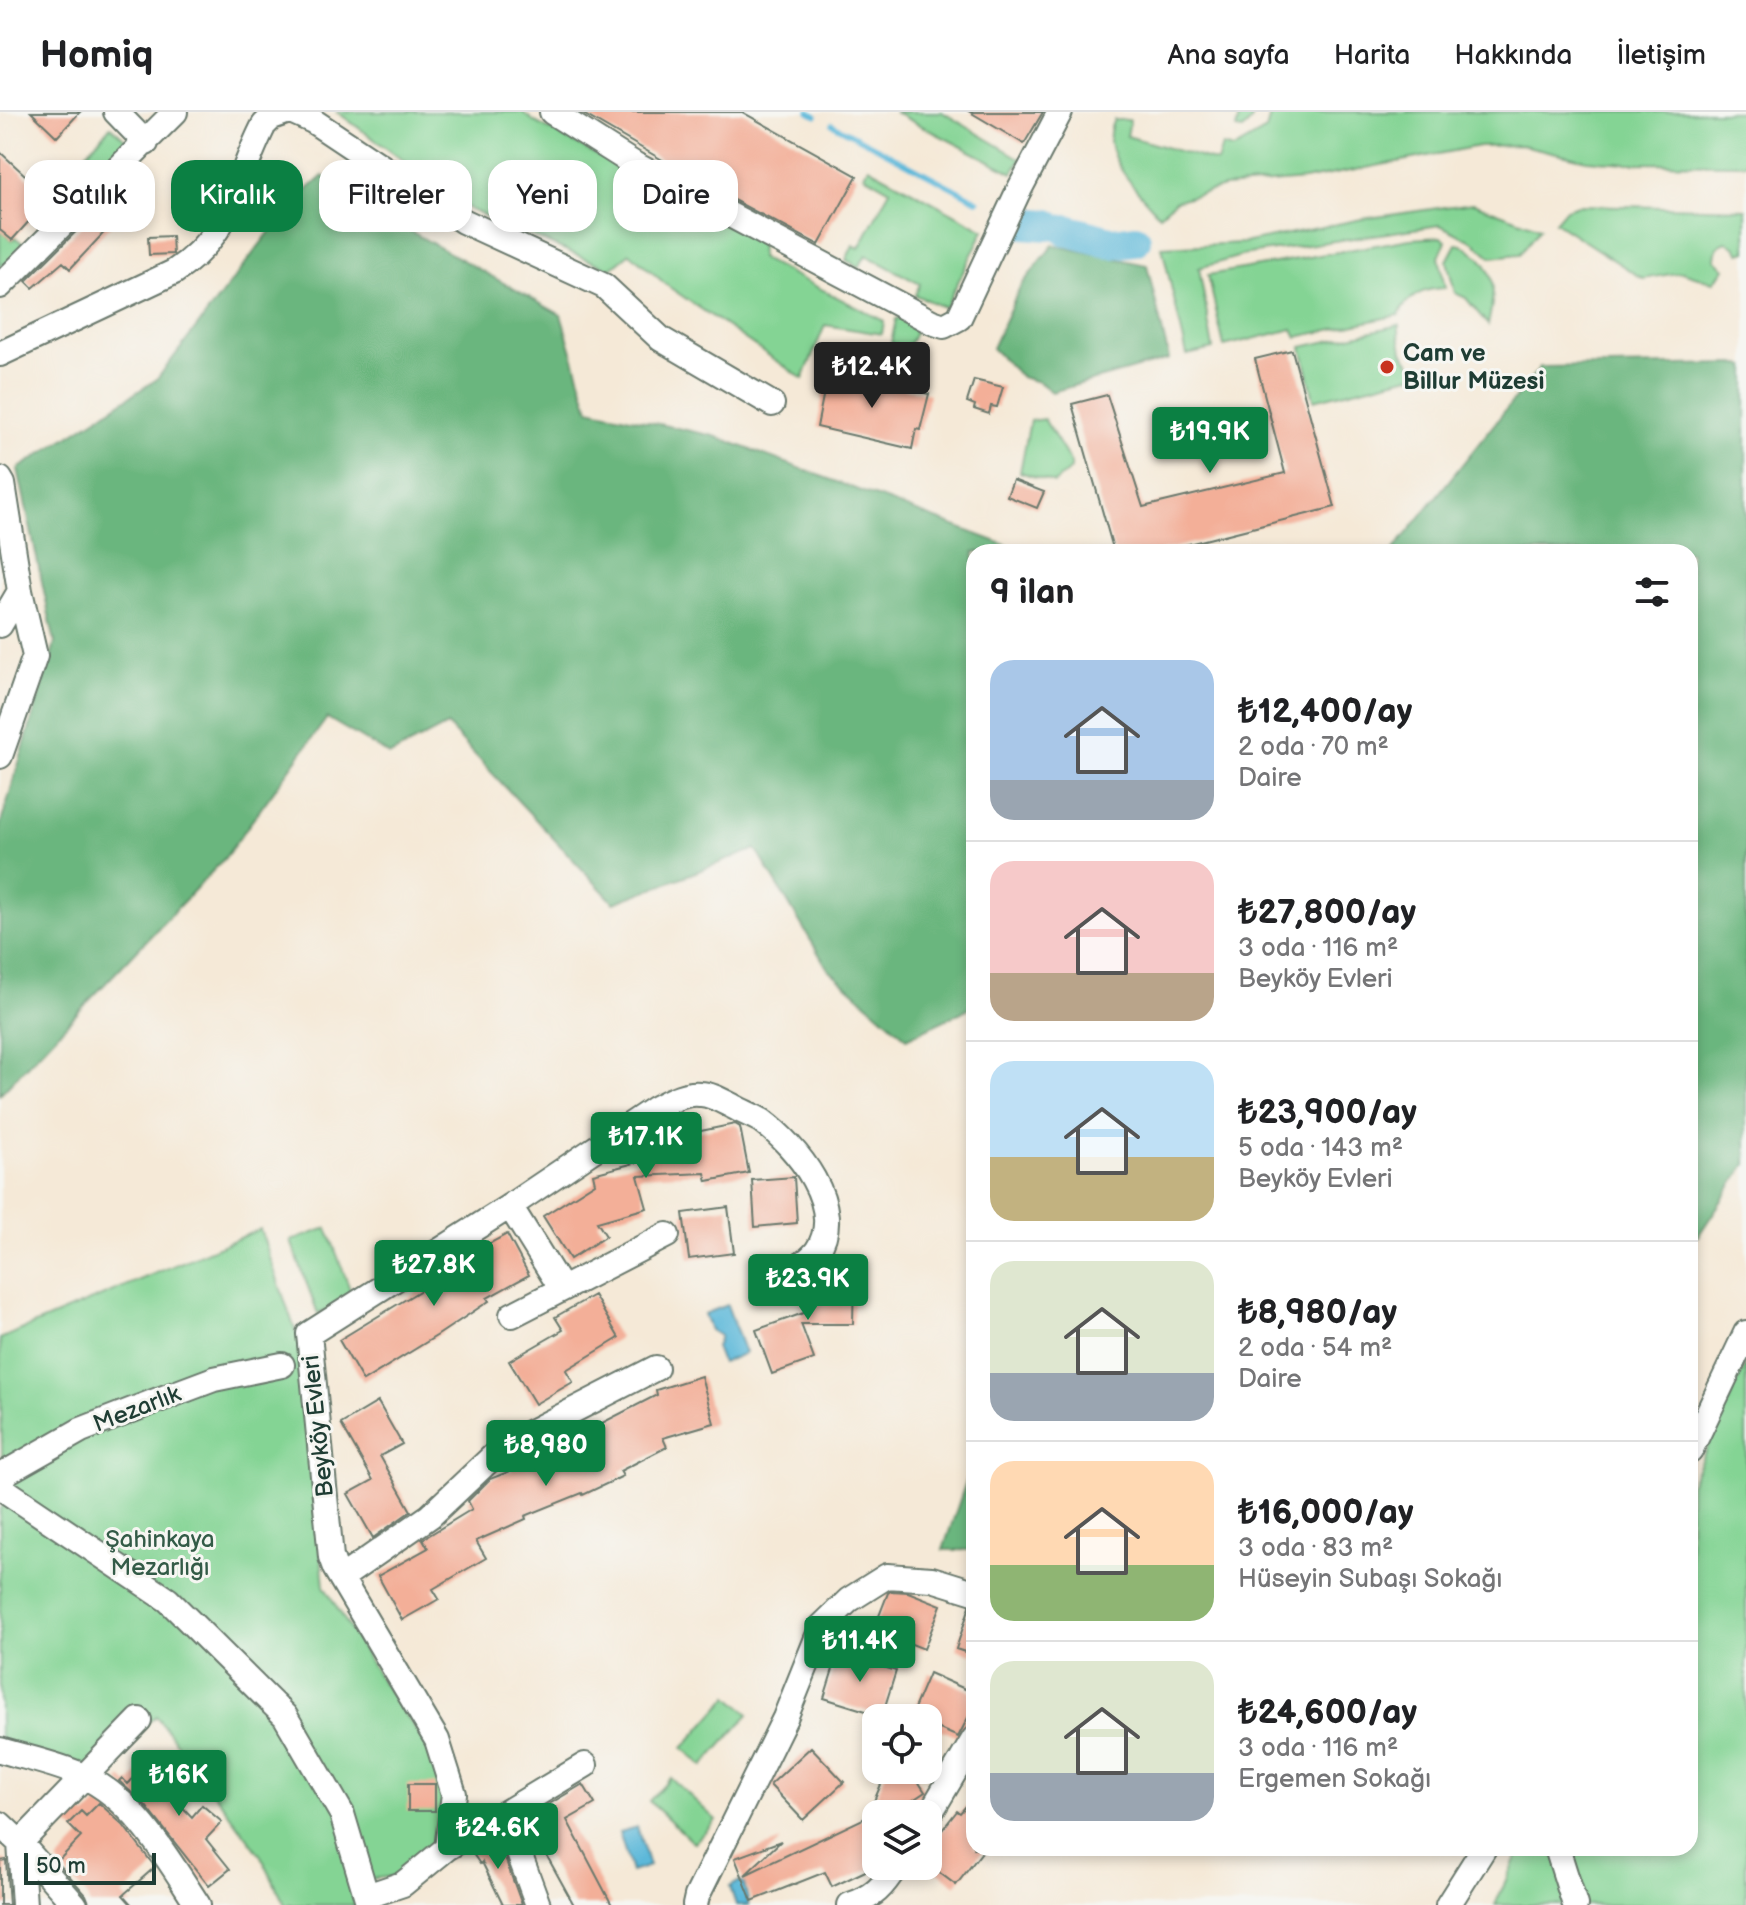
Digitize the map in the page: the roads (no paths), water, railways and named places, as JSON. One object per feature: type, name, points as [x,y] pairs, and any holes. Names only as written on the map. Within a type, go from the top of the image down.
[{"type":"street","points":[[116,112],[146,143]]},
{"type":"street","points":[[0,286],[175,112]]},
{"type":"street","points":[[0,354],[192,261],[216,235],[227,216],[264,125],[272,117],[286,112]]},
{"type":"street","points":[[293,112],[313,121],[463,221],[604,286],[661,339],[772,404]]},
{"type":"street","points":[[552,112],[634,164],[944,326],[959,318],[1017,194],[1060,112]]},
{"type":"street","points":[[0,479],[35,656],[0,756]]},
{"type":"street","points":[[0,625],[20,591]]},
{"type":"street","name":"Beyköy Evleri","points":[[447,1848],[454,1794],[437,1740],[331,1557],[309,1334],[510,1206],[654,1109],[676,1098],[700,1094],[721,1100],[762,1121],[794,1151],[815,1180],[824,1199],[826,1227],[817,1251],[796,1269],[777,1278]]},
{"type":"street","points":[[510,1206],[561,1288]]},
{"type":"street","points":[[512,1315],[667,1235]]},
{"type":"street","points":[[1698,1434],[1746,1333]]},
{"type":"street","name":"Mezarlık","points":[[0,1476],[81,1430],[214,1379],[282,1365]]},
{"type":"street","points":[[341,1578],[430,1516],[504,1446],[656,1368]]},
{"type":"street","points":[[0,1487],[168,1600],[285,1716],[342,1814],[368,1900],[407,1894],[447,1848],[585,1765]]},
{"type":"street","points":[[695,1905],[785,1718],[822,1626],[849,1600],[887,1576],[932,1579],[966,1590]]},
{"type":"street","points":[[24,1905],[20,1843],[139,1720]]},
{"type":"street","points":[[0,1750],[84,1776],[120,1801],[166,1855],[198,1905]]},
{"type":"street","points":[[938,1800],[966,1753]]},
{"type":"street","points":[[505,1815],[538,1905]]},
{"type":"street","points":[[0,1824],[75,1905]]},
{"type":"street","points":[[1448,1905],[1479,1856]]},
{"type":"street","points":[[1560,1856],[1575,1905]]},
{"type":"street","points":[[850,1905],[870,1899],[888,1880]]},
{"type":"water","points":[[727,1305],[745,1353],[722,1363],[716,1347],[720,1336],[710,1330],[704,1314]]},
{"type":"water","points":[[637,1827],[649,1866],[631,1872],[619,1832]]},
{"type":"water","points":[[740,1881],[744,1884],[749,1905],[736,1905],[730,1887]]},
{"type":"waterway","points":[[809,112],[816,116]]},
{"type":"waterway","points":[[832,124],[978,201]]},
{"type":"waterway","points":[[1023,223],[1048,225]]},
{"type":"waterway","points":[[1066,230],[1113,243],[1135,240]]},
{"type":"place","name":"Cam ve Billur Müzesi","points":[[1387,367]]},
{"type":"park label","name":"Şahinkaya Mezarlığı","points":[[160,1553]]}]
